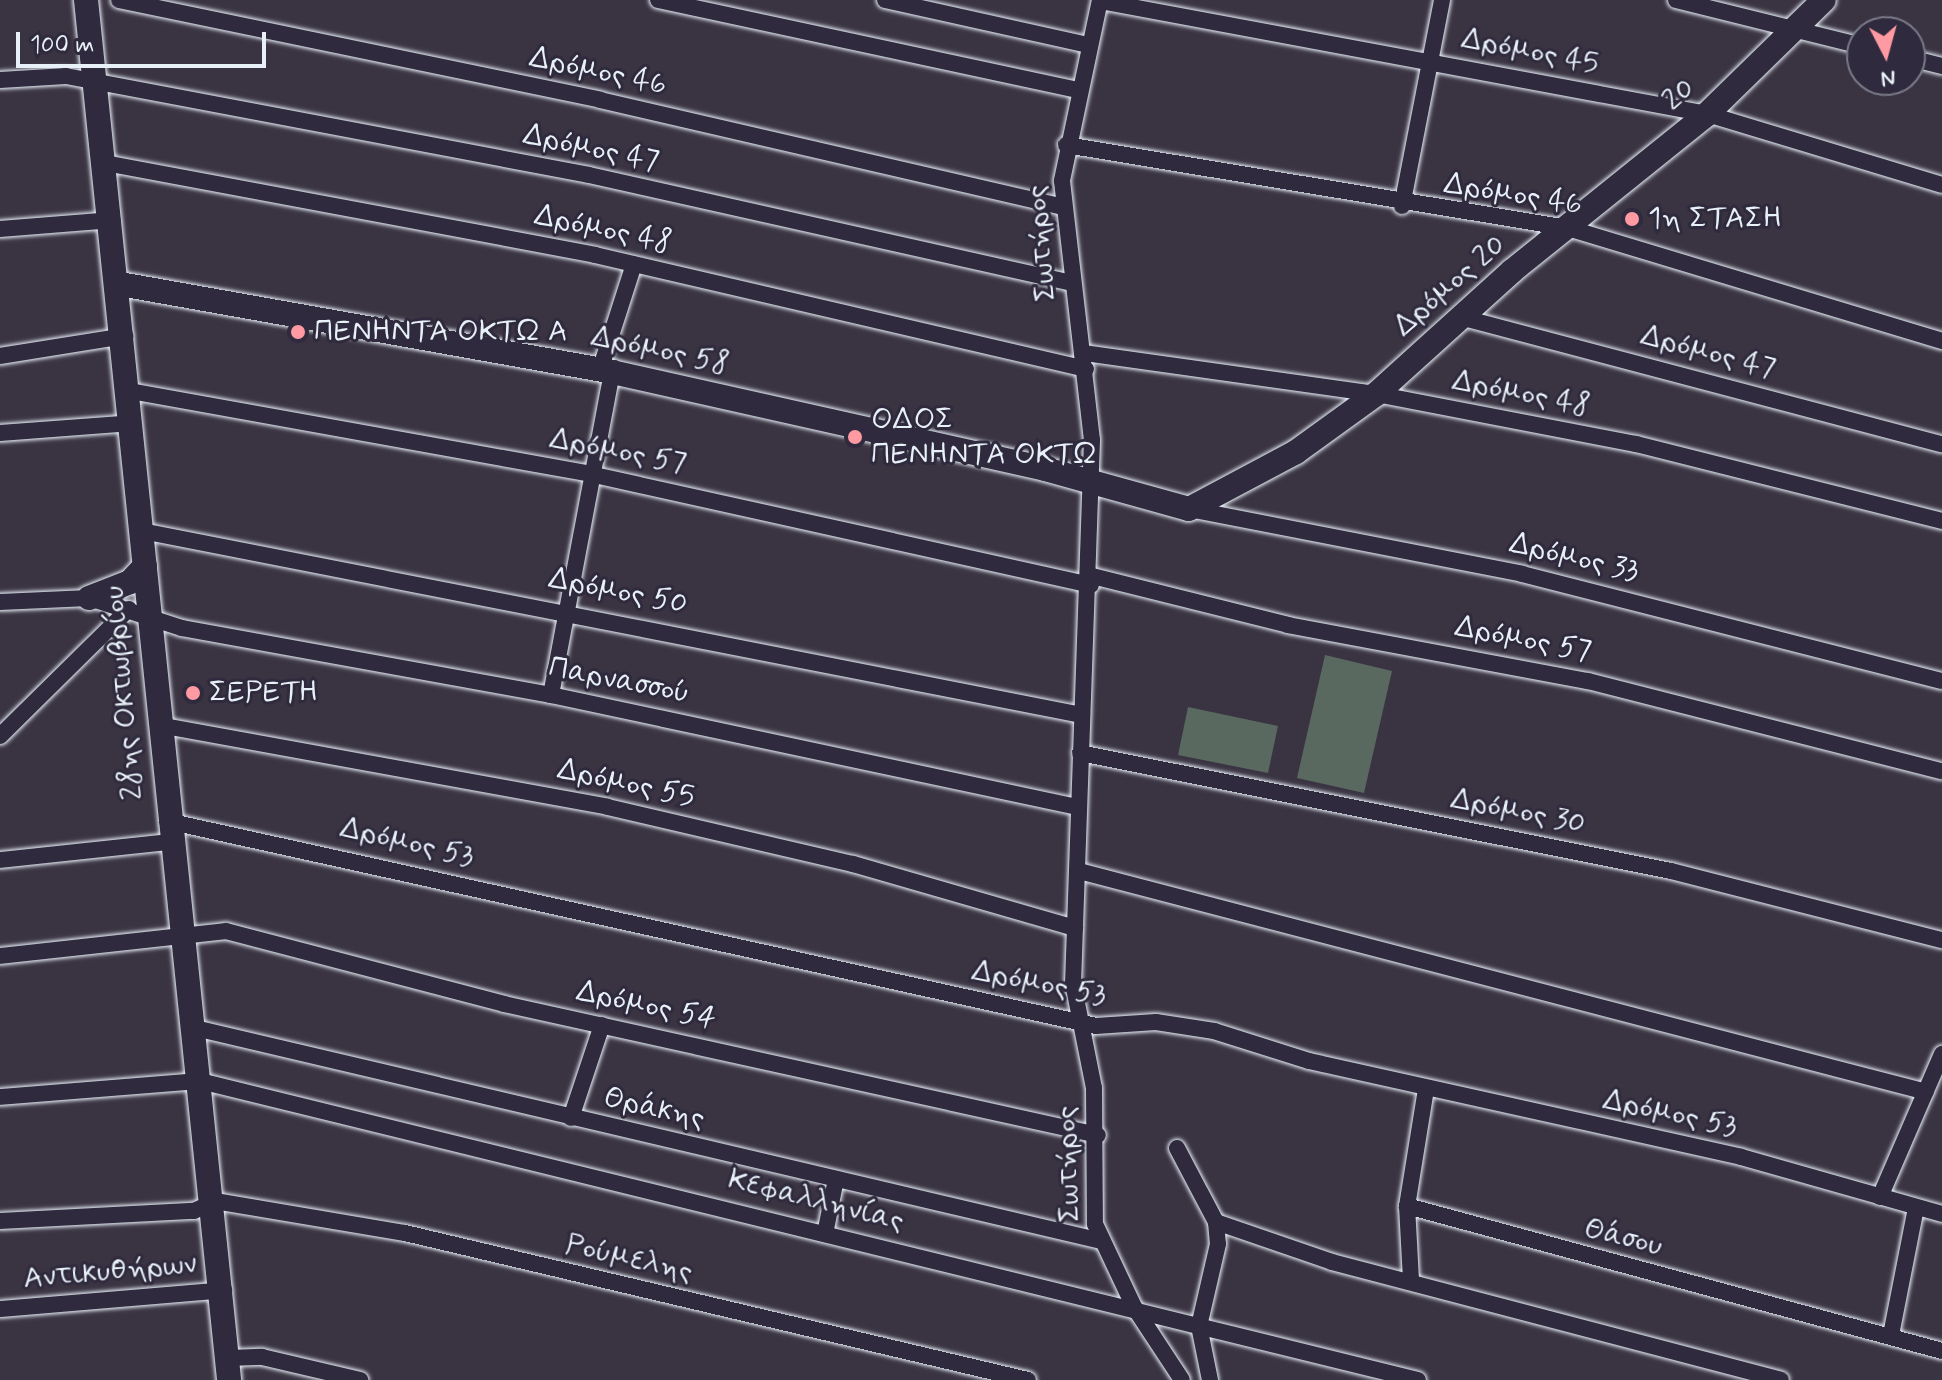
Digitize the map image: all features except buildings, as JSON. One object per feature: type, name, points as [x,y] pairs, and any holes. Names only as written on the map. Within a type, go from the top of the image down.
[{"type":"street","name":"28ης Οκτωβρίου","points":[[86,0],[130,391],[145,566],[139,612],[159,725],[168,831],[215,1201],[229,1369]]},
{"type":"street","name":"Δρόμος 46","points":[[119,0],[600,100],[1062,207]]},
{"type":"street","points":[[885,0],[1088,45]]},
{"type":"street","name":"Σωτήρος","points":[[1100,0],[1066,145],[1062,207],[1085,361],[1091,581],[1077,807],[1079,871],[1075,928],[1079,1022],[1098,1135],[1092,1209],[1101,1241],[1134,1307],[1182,1380]]},
{"type":"street","name":"Δρόμος 45","points":[[1100,0],[1707,114],[1942,185]]},
{"type":"street","points":[[1402,206],[1442,0]]},
{"type":"street","points":[[1676,0],[1846,42]]},
{"type":"street","name":"20","points":[[1568,228],[1707,114],[1824,0]]},
{"type":"street","points":[[669,1],[1079,90]]},
{"type":"street","name":"Δρόμος 47","points":[[0,80],[96,83],[589,175],[1072,283]]},
{"type":"street","name":"Δρόμος 46","points":[[1066,145],[1402,206],[1568,228],[1942,341]]},
{"type":"street","name":"Δρόμος 48","points":[[105,163],[634,264],[1085,361],[1376,394],[1636,444],[1942,521]]},
{"type":"street","points":[[0,229],[113,220]]},
{"type":"street","name":"Δρόμος 20","points":[[1376,394],[1460,317],[1568,228]]},
{"type":"street","points":[[551,695],[606,371],[634,264]]},
{"type":"street","name":"Δρόμος 58","points":[[120,284],[606,371],[1189,509]]},
{"type":"street","name":"Δρόμος 47","points":[[1460,317],[1942,444]]},
{"type":"street","points":[[0,356],[125,336]]},
{"type":"street","name":"Δρόμος 57","points":[[130,391],[590,474],[1288,625],[1588,681],[1942,771]]},
{"type":"street","points":[[1189,509],[1296,452],[1376,394]]},
{"type":"street","points":[[0,433],[132,423]]},
{"type":"street","name":"Δρόμος 33","points":[[1189,509],[1522,574],[1942,681]]},
{"type":"street","name":"Δρόμος 50","points":[[142,531],[564,609],[1082,715]]},
{"type":"street","points":[[89,598],[130,582],[145,566]]},
{"type":"street","name":"Παρνασσού","points":[[0,602],[89,598],[182,628],[551,695],[1077,807]]},
{"type":"street","points":[[0,736],[139,612]]},
{"type":"street","name":"Δρόμος 55","points":[[159,725],[608,807],[853,864],[1075,928]]},
{"type":"street","name":"Δρόμος 30","points":[[1080,753],[1671,871],[1942,940]]},
{"type":"street","name":"Δρόμος 53","points":[[0,860],[168,831],[1079,1022],[1214,1031],[1426,1089],[1741,1157],[1942,1214]]},
{"type":"street","points":[[1079,871],[1926,1092]]},
{"type":"street","name":"Δρόμος 54","points":[[0,956],[156,941],[183,931],[226,931],[602,1025],[1098,1135]]},
{"type":"street","points":[[571,1118],[602,1025]]},
{"type":"street","name":"Θράκης","points":[[195,1028],[1101,1241]]},
{"type":"street","points":[[1880,1197],[1942,1054]]},
{"type":"street","name":"Κεφαλληνίας","points":[[0,1097],[200,1081],[1134,1307],[1418,1380]]},
{"type":"street","points":[[1411,1280],[1407,1206],[1426,1089]]},
{"type":"street","points":[[1177,1148],[1216,1222],[1218,1244],[1199,1326],[1210,1380]]},
{"type":"street","points":[[825,1234],[836,1179]]},
{"type":"street","points":[[0,1221],[194,1211],[215,1201]]},
{"type":"street","name":"Ρούμελης","points":[[215,1201],[405,1233],[1028,1380]]},
{"type":"street","name":"Θάσου","points":[[1407,1206],[1942,1351]]},
{"type":"street","points":[[1891,1335],[1916,1207]]},
{"type":"street","points":[[1216,1222],[1411,1280],[1781,1380]]},
{"type":"street","name":"Αντικυθήρων","points":[[0,1309],[224,1290]]},
{"type":"street","points":[[229,1369],[262,1357],[360,1380]]},
{"type":"green space","points":[[1325,655],[1392,671],[1364,793],[1297,778]]},
{"type":"green space","points":[[1188,707],[1278,726],[1268,773],[1178,755]]},
{"type":"place","name":"1η ΣΤΑΣΗ","points":[[1632,219]]},
{"type":"place","name":"ΠΕΝΗΝΤΑ ΟΚΤΩ Α","points":[[298,332]]},
{"type":"place","name":"ΟΔΟΣ ΠΕΝΗΝΤΑ ΟΚΤΩ","points":[[855,437]]},
{"type":"place","name":"ΣΕΡΕΤΗ","points":[[193,693]]}]
